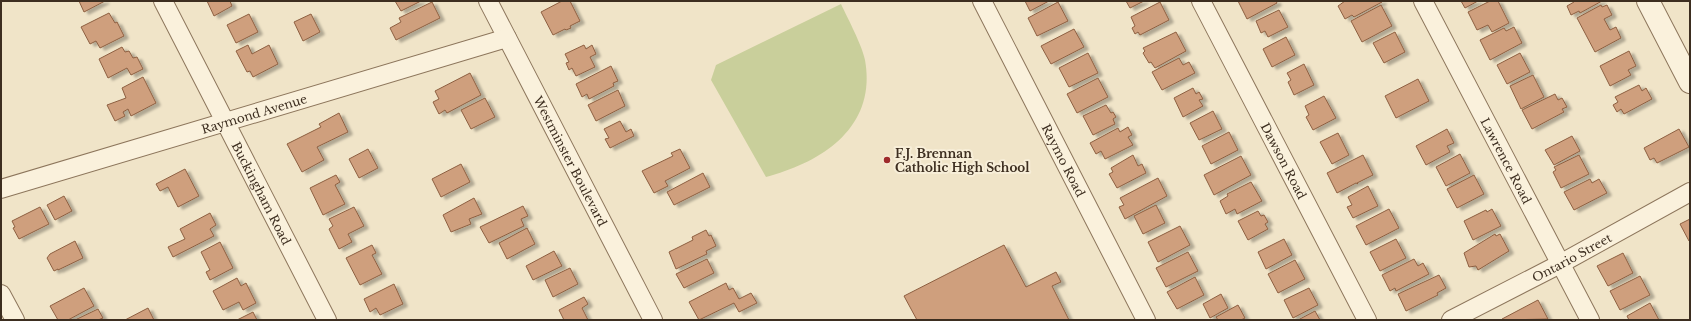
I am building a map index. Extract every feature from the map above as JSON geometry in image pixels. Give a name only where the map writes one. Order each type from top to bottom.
[{"type":"street","name":"Buckingham Road","points":[[164,1],[327,320]]},
{"type":"street","name":"Westminster Boulevard","points":[[488,1],[652,320]]},
{"type":"street","name":"Raymo Road","points":[[982,1],[1146,320]]},
{"type":"street","name":"Dawson Road","points":[[1201,1],[1367,320]]},
{"type":"street","name":"Lawrence Road","points":[[1423,1],[1590,320]]},
{"type":"street","points":[[1648,1],[1690,82]]},
{"type":"street","name":"Raymond Avenue","points":[[1,189],[508,38]]},
{"type":"street","name":"Ontario Street","points":[[1451,320],[1560,264],[1690,192]]},
{"type":"street","points":[[1,294],[15,320]]},
{"type":"green space","points":[[841,4],[858,40],[865,60],[867,84],[863,104],[854,123],[841,138],[826,151],[807,162],[766,177],[711,80],[716,65]]},
{"type":"building","points":[[79,1],[105,1],[84,12]]},
{"type":"building","points":[[207,1],[230,1],[232,6],[214,16]]},
{"type":"building","points":[[395,1],[421,1],[401,11]]},
{"type":"building","points":[[562,1],[570,1],[580,21],[570,26],[571,28],[565,29],[553,35],[541,12]]},
{"type":"building","points":[[1025,1],[1049,1],[1030,11]]},
{"type":"building","points":[[1126,1],[1144,1],[1130,8]]},
{"type":"building","points":[[1238,1],[1276,1],[1277,3],[1247,19]]},
{"type":"building","points":[[1345,1],[1382,2],[1354,17],[1352,15],[1345,19],[1338,6]]},
{"type":"building","points":[[1461,1],[1478,1],[1465,8]]},
{"type":"building","points":[[1490,1],[1498,1],[1509,23],[1492,32],[1488,25],[1477,30],[1468,12]]},
{"type":"building","points":[[1573,1],[1602,1],[1580,13],[1579,11],[1571,15],[1567,6],[1574,2]]},
{"type":"building","points":[[432,2],[440,18],[396,40],[390,28],[401,22],[399,18]]},
{"type":"building","points":[[1058,2],[1068,21],[1037,36],[1028,18]]},
{"type":"building","points":[[1160,2],[1169,20],[1140,35],[1138,32],[1135,34],[1132,28],[1135,26],[1131,17]]},
{"type":"building","points":[[1381,5],[1392,26],[1362,42],[1351,21]]},
{"type":"building","points":[[1601,5],[1602,7],[1607,5],[1612,15],[1604,19],[1610,30],[1616,27],[1621,38],[1595,52],[1577,18]]},
{"type":"building","points":[[1279,10],[1288,27],[1268,37],[1265,31],[1261,33],[1256,21]]},
{"type":"building","points":[[109,13],[115,23],[117,22],[124,36],[100,48],[96,41],[90,44],[81,27]]},
{"type":"building","points":[[249,14],[258,32],[236,43],[227,25]]},
{"type":"building","points":[[311,14],[320,32],[303,41],[294,22]]},
{"type":"building","points":[[1514,27],[1522,43],[1490,60],[1480,40],[1504,28],[1506,31]]},
{"type":"building","points":[[1074,29],[1084,47],[1051,64],[1041,46]]},
{"type":"building","points":[[1176,32],[1186,51],[1155,68],[1151,62],[1149,63],[1143,53],[1145,51],[1143,48]]},
{"type":"building","points":[[1395,32],[1405,52],[1384,63],[1373,43]]},
{"type":"building","points":[[1286,37],[1295,55],[1272,67],[1263,49]]},
{"type":"building","points":[[248,45],[252,54],[269,45],[278,64],[253,77],[250,71],[247,72],[236,51]]},
{"type":"building","points":[[584,45],[586,49],[592,45],[596,54],[590,57],[595,67],[576,76],[572,68],[569,70],[566,63],[569,62],[565,54]]},
{"type":"building","points":[[122,47],[125,52],[129,51],[133,58],[137,57],[143,69],[131,75],[127,68],[108,78],[99,59]]},
{"type":"building","points":[[1629,51],[1636,66],[1628,70],[1631,75],[1610,86],[1600,66]]},
{"type":"building","points":[[1088,53],[1098,73],[1069,87],[1059,68]]},
{"type":"building","points":[[1520,53],[1530,72],[1507,84],[1497,65]]},
{"type":"building","points":[[1179,58],[1183,65],[1189,62],[1195,73],[1162,90],[1152,72]]},
{"type":"building","points":[[1304,64],[1314,85],[1294,95],[1288,82],[1291,80],[1287,73]]},
{"type":"building","points":[[611,66],[618,81],[613,83],[614,86],[589,99],[587,94],[582,97],[576,84]]},
{"type":"building","points":[[470,73],[481,95],[447,113],[445,110],[439,114],[433,102],[439,99],[435,91]]},
{"type":"building","points":[[1533,75],[1544,97],[1521,109],[1510,86]]},
{"type":"building","points":[[143,77],[156,103],[131,116],[128,109],[123,112],[125,116],[115,121],[107,105],[126,98],[122,88]]},
{"type":"building","points":[[1098,78],[1108,97],[1077,113],[1067,94]]},
{"type":"building","points":[[1418,79],[1429,101],[1396,118],[1385,96]]},
{"type":"building","points":[[1639,85],[1642,91],[1646,88],[1652,99],[1624,114],[1621,109],[1617,112],[1613,105],[1618,102],[1615,97]]},
{"type":"building","points":[[1193,88],[1196,94],[1199,92],[1203,99],[1199,100],[1203,106],[1183,117],[1174,98]]},
{"type":"building","points":[[618,90],[625,106],[596,121],[588,105]]},
{"type":"building","points":[[1555,94],[1558,100],[1562,98],[1567,107],[1562,109],[1564,112],[1532,129],[1522,110]]},
{"type":"building","points":[[1324,96],[1336,118],[1313,130],[1306,117],[1309,115],[1305,106]]},
{"type":"building","points":[[485,98],[495,117],[471,129],[461,110]]},
{"type":"building","points":[[1106,105],[1111,113],[1113,112],[1116,117],[1113,119],[1115,124],[1093,135],[1083,116]]},
{"type":"building","points":[[1213,111],[1222,129],[1199,140],[1190,123]]},
{"type":"building","points":[[339,113],[348,132],[317,147],[324,160],[302,172],[287,144],[321,127],[319,124]]},
{"type":"building","points":[[620,121],[626,132],[631,129],[634,136],[610,148],[605,139],[609,138],[604,129]]},
{"type":"building","points":[[1128,127],[1132,135],[1128,137],[1133,145],[1105,159],[1101,151],[1096,154],[1090,143],[1118,128],[1120,132]]},
{"type":"building","points":[[1447,129],[1454,143],[1447,146],[1450,152],[1426,165],[1416,146]]},
{"type":"building","points":[[1679,129],[1689,147],[1657,163],[1654,158],[1650,160],[1644,148]]},
{"type":"building","points":[[1229,132],[1238,150],[1211,164],[1202,146]]},
{"type":"building","points":[[1338,133],[1349,155],[1332,164],[1320,142]]},
{"type":"building","points":[[1572,136],[1580,151],[1554,165],[1545,150]]},
{"type":"building","points":[[368,149],[378,168],[359,178],[349,159]]},
{"type":"building","points":[[680,149],[690,168],[665,181],[668,186],[654,193],[642,171],[673,156],[671,153]]},
{"type":"building","points":[[1460,154],[1470,173],[1446,186],[1436,167]]},
{"type":"building","points":[[1133,155],[1138,166],[1142,164],[1146,173],[1117,188],[1109,174],[1113,172],[1111,168]]},
{"type":"building","points":[[1363,155],[1373,175],[1357,183],[1358,184],[1356,183],[1337,193],[1327,173]]},
{"type":"building","points":[[1579,155],[1589,174],[1561,188],[1553,172],[1556,170],[1554,167]]},
{"type":"building","points":[[1241,156],[1251,175],[1214,195],[1204,175]]},
{"type":"building","points":[[461,164],[470,182],[441,197],[432,179]]},
{"type":"building","points":[[185,169],[199,196],[178,207],[168,187],[160,191],[156,184]]},
{"type":"building","points":[[703,173],[710,187],[674,205],[667,192]]},
{"type":"building","points":[[336,175],[340,182],[335,185],[345,204],[323,215],[310,188]]},
{"type":"building","points":[[1474,175],[1484,194],[1457,208],[1447,189]]},
{"type":"building","points":[[1158,178],[1167,196],[1125,219],[1119,207],[1124,205],[1120,198]]},
{"type":"building","points":[[1590,179],[1592,183],[1599,179],[1607,193],[1574,210],[1564,192]]},
{"type":"building","points":[[1251,182],[1262,201],[1237,214],[1235,209],[1226,214],[1220,201],[1228,196],[1227,194]]},
{"type":"building","points":[[1368,186],[1378,206],[1353,218],[1347,207],[1352,205],[1348,197]]},
{"type":"building","points":[[64,196],[72,211],[55,220],[47,205]]},
{"type":"building","points":[[474,198],[482,214],[469,219],[471,224],[451,232],[443,215]]},
{"type":"building","points":[[1156,205],[1165,223],[1143,234],[1134,216]]},
{"type":"building","points":[[523,206],[528,216],[521,219],[524,226],[489,243],[480,227]]},
{"type":"building","points":[[40,207],[49,224],[19,239],[13,228],[15,227],[12,221]]},
{"type":"building","points":[[354,207],[364,226],[348,234],[352,242],[339,249],[329,229],[333,226],[329,219]]},
{"type":"building","points":[[1389,209],[1399,228],[1366,245],[1356,226]]},
{"type":"building","points":[[1492,209],[1501,226],[1473,240],[1464,221],[1486,210],[1487,212]]},
{"type":"building","points":[[1258,211],[1261,216],[1264,215],[1268,222],[1265,224],[1268,229],[1248,240],[1238,221]]},
{"type":"building","points":[[210,213],[216,225],[210,229],[214,236],[173,257],[168,247],[185,239],[180,229]]},
{"type":"building","points":[[1690,219],[1690,241],[1689,241],[1680,224]]},
{"type":"building","points":[[1180,226],[1190,245],[1158,262],[1148,242]]},
{"type":"building","points":[[527,228],[535,244],[507,259],[499,243]]},
{"type":"building","points":[[706,230],[709,236],[711,235],[716,246],[706,251],[707,254],[676,269],[669,252],[693,240],[692,237]]},
{"type":"building","points":[[1495,234],[1496,236],[1500,234],[1509,251],[1478,270],[1476,266],[1469,267],[1464,253]]},
{"type":"building","points":[[1284,239],[1292,255],[1266,269],[1258,252]]},
{"type":"building","points":[[1396,239],[1406,258],[1380,271],[1370,252]]},
{"type":"building","points":[[75,241],[83,258],[54,271],[47,258],[50,254]]},
{"type":"building","points":[[220,242],[233,268],[210,280],[206,272],[210,270],[201,252]]},
{"type":"building","points":[[372,245],[376,253],[372,255],[382,274],[360,285],[346,258]]},
{"type":"building","points":[[1004,245],[1026,287],[1056,272],[1061,282],[1052,286],[1069,320],[917,320],[904,296]]},
{"type":"building","points":[[554,251],[562,266],[533,280],[526,266]]},
{"type":"building","points":[[1188,252],[1198,271],[1166,287],[1156,268]]},
{"type":"building","points":[[1623,253],[1633,273],[1608,286],[1597,266]]},
{"type":"building","points":[[707,259],[714,273],[684,288],[676,274]]},
{"type":"building","points":[[1414,259],[1418,266],[1423,263],[1429,274],[1396,291],[1395,288],[1390,291],[1382,275]]},
{"type":"building","points":[[1295,260],[1305,279],[1278,293],[1268,274]]},
{"type":"building","points":[[570,268],[578,284],[553,297],[545,280]]},
{"type":"building","points":[[1439,275],[1446,288],[1437,293],[1438,295],[1406,311],[1398,294]]},
{"type":"building","points":[[1640,276],[1650,295],[1620,310],[1610,291]]},
{"type":"building","points":[[1195,277],[1204,295],[1177,309],[1167,292]]},
{"type":"building","points":[[237,278],[241,286],[246,283],[256,303],[243,310],[239,302],[223,310],[213,291]]},
{"type":"building","points":[[726,283],[729,290],[733,288],[739,299],[751,293],[757,303],[739,312],[734,303],[699,320],[689,302]]},
{"type":"building","points":[[394,284],[403,304],[380,315],[376,308],[370,312],[364,299]]},
{"type":"building","points":[[84,288],[94,306],[68,320],[58,320],[50,306]]},
{"type":"building","points":[[1309,288],[1318,305],[1293,318],[1284,300]]},
{"type":"building","points":[[1221,294],[1228,308],[1210,318],[1203,304]]},
{"type":"building","points":[[584,297],[588,304],[582,308],[588,320],[564,320],[559,310]]},
{"type":"building","points":[[1538,300],[1548,319],[1502,319]]},
{"type":"building","points":[[1650,303],[1659,320],[1629,320],[1627,316]]},
{"type":"building","points":[[1238,305],[1245,318],[1241,320],[1218,320],[1216,317]]},
{"type":"building","points":[[148,308],[154,320],[125,320]]},
{"type":"building","points":[[98,309],[103,318],[98,320],[75,320]]},
{"type":"building","points":[[1315,311],[1320,320],[1298,320]]},
{"type":"building","points":[[253,312],[257,320],[237,320]]},
{"type":"place","name":"F.J. Brennan Catholic High School","points":[[887,160]]}]
